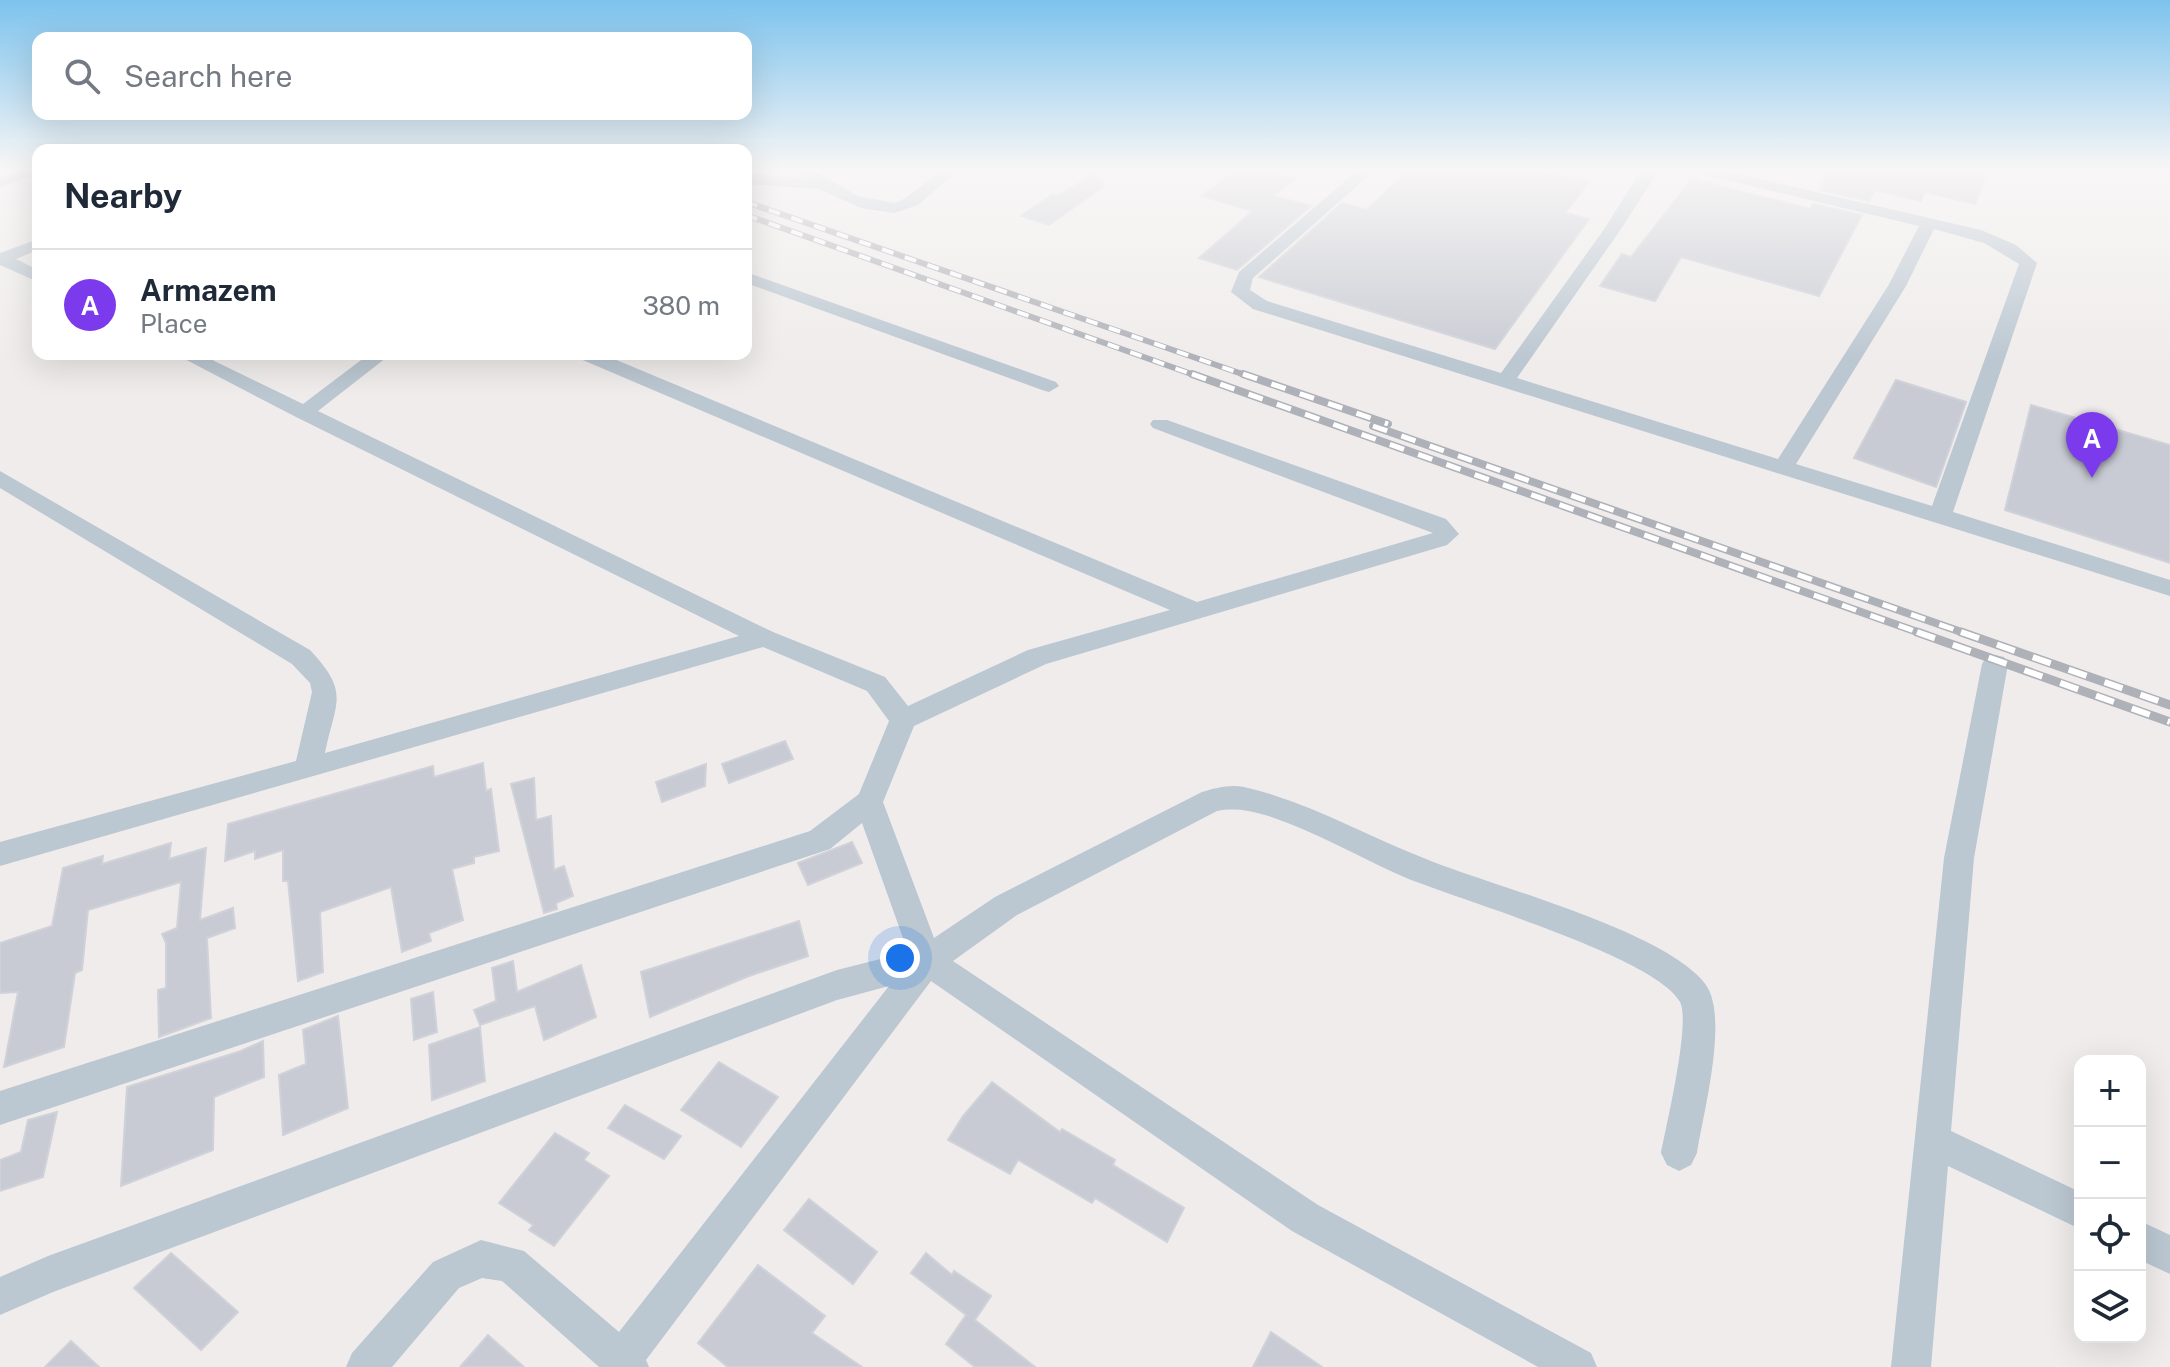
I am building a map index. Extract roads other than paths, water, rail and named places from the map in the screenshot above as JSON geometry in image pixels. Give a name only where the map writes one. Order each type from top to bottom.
[{"type":"street","points":[[1294,234],[1245,276],[1240,292],[1260,305],[2170,588]]},
{"type":"street","points":[[1506,380],[1610,234]]},
{"type":"street","points":[[1784,467],[1897,286],[1924,234]]},
{"type":"street","points":[[1940,516],[2028,263],[1998,242],[1968,234]]},
{"type":"street","points":[[1,258],[32,246]]},
{"type":"street","points":[[1,258],[32,274]]},
{"type":"street","points":[[752,279],[1049,386]]},
{"type":"street","points":[[197,360],[764,638],[876,684],[903,720]]},
{"type":"street","points":[[303,413],[373,360]]},
{"type":"street","points":[[599,360],[1194,610]]},
{"type":"street","points":[[0,1108],[820,840],[869,802],[903,720],[1037,657],[1439,540],[1447,534],[1438,524],[1160,424]]},
{"type":"street","points":[[0,478],[301,657],[322,680],[325,692],[308,769]]},
{"type":"street","points":[[0,854],[764,638]]},
{"type":"street","points":[[1911,1367],[1959,858],[1995,664]]},
{"type":"street","points":[[366,1367],[446,1275],[481,1259],[511,1264],[626,1364],[927,961],[1006,906],[1212,800],[1239,796],[1297,815],[1419,870],[1569,924],[1664,966],[1686,982],[1697,998],[1699,1021],[1679,1153]]},
{"type":"street","points":[[869,802],[927,961],[1305,1218],[1577,1367]]},
{"type":"street","points":[[0,1296],[48,1275],[822,990],[927,961]]},
{"type":"street","points":[[1932,1140],[2074,1208]]},
{"type":"street","points":[[2146,1243],[2170,1255]]},
{"type":"railway","points":[[799,234],[1197,376]]},
{"type":"railway","points":[[838,234],[1248,376]]},
{"type":"railway","points":[[1192,374],[1923,634]]},
{"type":"railway","points":[[1243,374],[1388,424]]},
{"type":"railway","points":[[1373,426],[1967,634]]},
{"type":"railway","points":[[1917,632],[2170,722]]},
{"type":"railway","points":[[1961,632],[2170,705]]},
{"type":"place","name":"Armazem","points":[[2092,478]]}]
